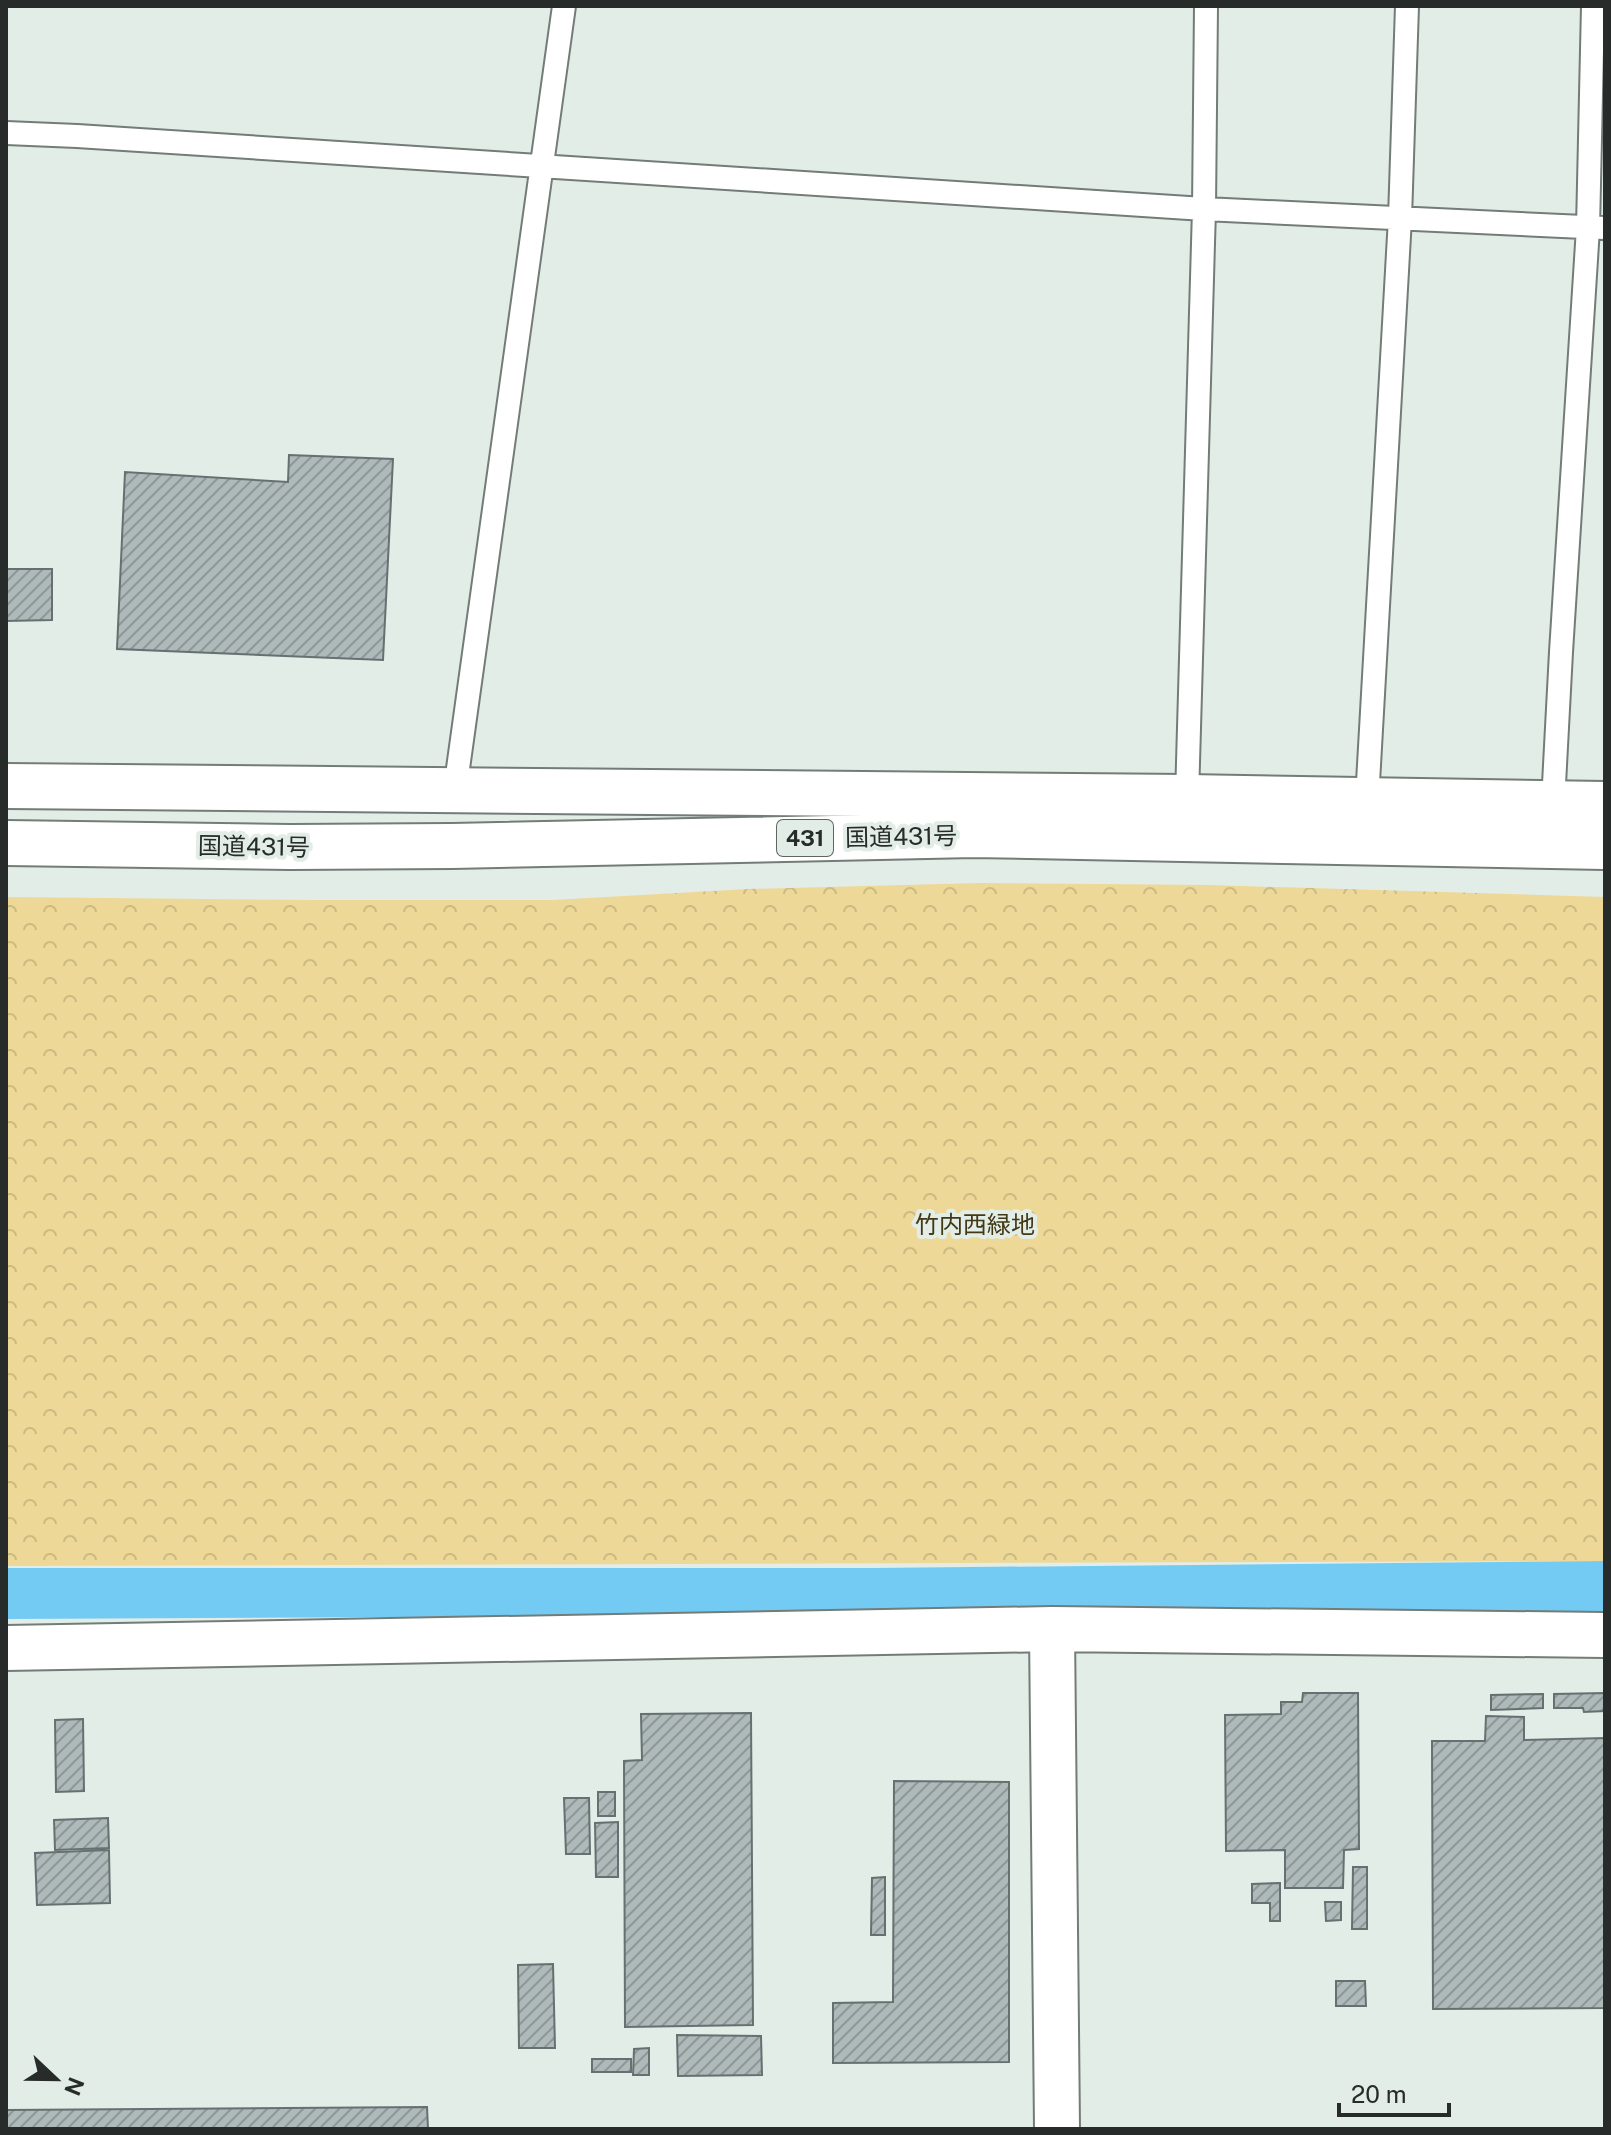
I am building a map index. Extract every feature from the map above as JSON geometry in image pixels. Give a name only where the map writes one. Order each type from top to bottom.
[{"type":"main road","name":"国道431号","points":[[6,786],[1605,804]]},
{"type":"main road","name":"国道431号","points":[[6,843],[437,847],[974,835],[1605,847]]},
{"type":"main road","points":[[6,1648],[1052,1629],[1605,1635]]},
{"type":"main road","points":[[1052,1629],[1057,2129]]},
{"type":"lane","points":[[455,790],[564,6]]},
{"type":"lane","points":[[1187,797],[1204,209],[1206,6]]},
{"type":"lane","points":[[1367,800],[1400,218],[1407,6]]},
{"type":"lane","points":[[1553,803],[1561,652],[1596,228],[1593,6]]},
{"type":"lane","points":[[6,133],[1204,209],[1596,228]]},
{"type":"green space","name":"竹内西緑地","points":[[979,883],[1209,885],[1605,897],[1605,1561],[6,1566],[6,897],[553,900],[748,889]]},
{"type":"water","points":[[1605,1561],[1605,1611],[6,1619],[6,1568],[874,1568]]},
{"type":"building","points":[[289,455],[393,459],[383,660],[117,649],[125,472],[288,482]]},
{"type":"building","points":[[6,569],[52,569],[52,620],[6,621]]},
{"type":"building","points":[[1303,1693],[1358,1693],[1359,1849],[1344,1850],[1343,1888],[1285,1888],[1285,1850],[1226,1851],[1225,1715],[1281,1714],[1281,1702],[1302,1702]]},
{"type":"building","points":[[1605,1693],[1605,1711],[1554,1708],[1554,1694]]},
{"type":"building","points":[[1543,1694],[1543,1708],[1491,1710],[1491,1695]]},
{"type":"building","points":[[751,1713],[753,2025],[625,2027],[624,1761],[642,1760],[641,1714]]},
{"type":"building","points":[[1486,1716],[1524,1717],[1524,1740],[1605,1738],[1605,2008],[1433,2009],[1432,1741],[1485,1741]]},
{"type":"building","points":[[83,1719],[84,1791],[56,1792],[55,1720]]},
{"type":"building","points":[[894,1781],[1009,1782],[1009,2062],[833,2063],[833,2003],[893,2002]]},
{"type":"building","points":[[598,1792],[615,1792],[615,1816],[598,1816]]},
{"type":"building","points":[[564,1798],[589,1798],[590,1854],[566,1854]]},
{"type":"building","points":[[108,1818],[109,1848],[55,1850],[54,1820]]},
{"type":"building","points":[[618,1822],[618,1877],[596,1877],[595,1823]]},
{"type":"building","points":[[109,1850],[110,1903],[37,1905],[35,1853]]},
{"type":"building","points":[[1353,1867],[1367,1867],[1367,1929],[1352,1929]]},
{"type":"building","points":[[885,1877],[885,1935],[871,1935],[872,1878]]},
{"type":"building","points":[[1280,1883],[1280,1921],[1270,1921],[1270,1903],[1252,1903],[1252,1884]]},
{"type":"building","points":[[1325,1902],[1341,1902],[1341,1920],[1326,1921]]},
{"type":"building","points":[[553,1964],[555,2048],[519,2048],[518,1965]]},
{"type":"building","points":[[1336,1981],[1365,1981],[1366,2006],[1336,2006]]},
{"type":"building","points":[[677,2035],[761,2036],[762,2075],[678,2076]]},
{"type":"building","points":[[649,2048],[649,2075],[633,2075],[634,2049]]},
{"type":"building","points":[[592,2059],[631,2059],[631,2072],[592,2072]]},
{"type":"building","points":[[427,2107],[428,2129],[6,2129],[6,2110]]}]
